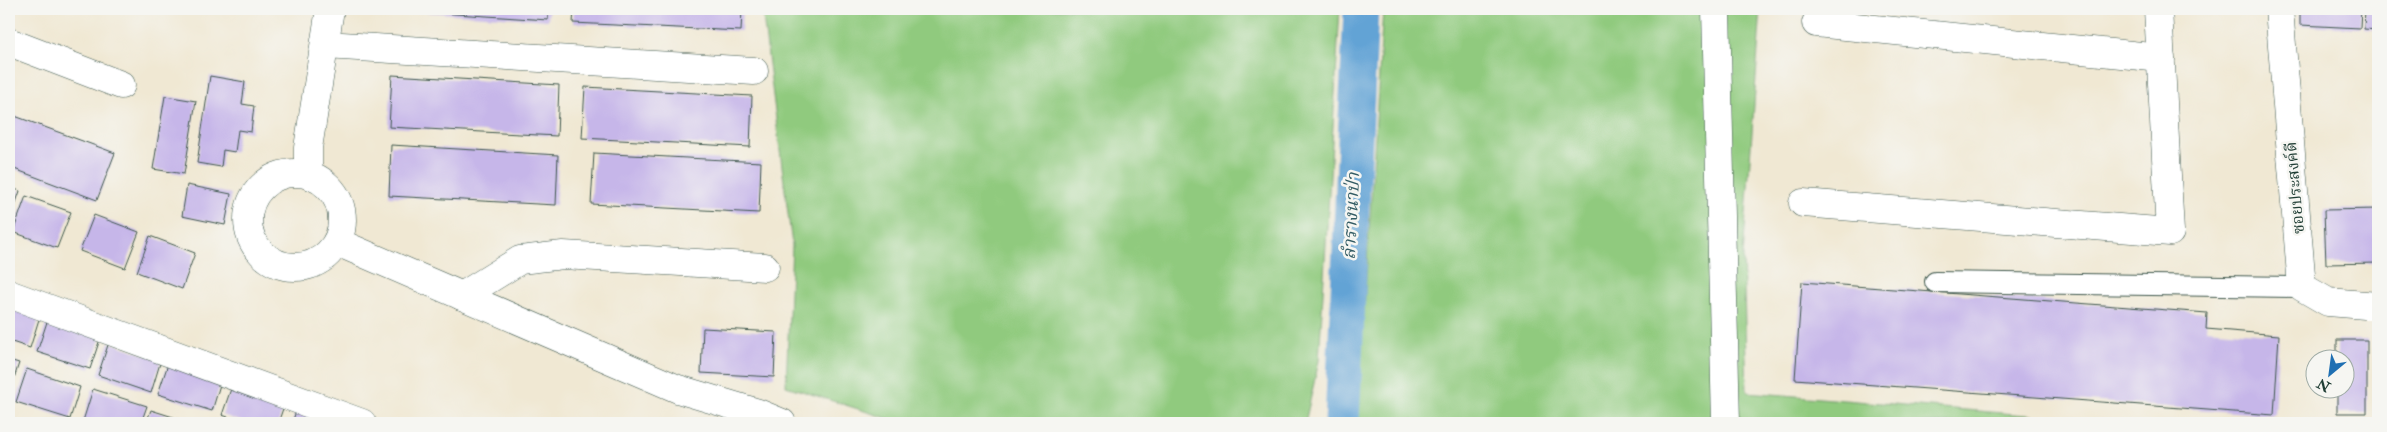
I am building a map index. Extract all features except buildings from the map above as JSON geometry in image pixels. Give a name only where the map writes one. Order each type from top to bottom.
[{"type":"street","points":[[308,174],[308,148],[330,9]]},
{"type":"street","points":[[1716,9],[1726,423]]},
{"type":"street","points":[[1803,203],[2170,232],[2158,9]]},
{"type":"street","name":"ซอยประสงค์ดี","points":[[2279,9],[2302,287]]},
{"type":"street","points":[[1816,23],[2161,58]]},
{"type":"street","points":[[9,42],[121,86]]},
{"type":"street","points":[[325,45],[754,71]]},
{"type":"street","points":[[293,173],[308,174],[322,181],[333,191],[340,205],[342,220],[337,242],[333,249],[321,260],[306,266],[291,267],[275,263],[262,253],[253,241],[248,225],[249,209],[254,195],[265,183],[278,176],[293,173]]},
{"type":"street","points":[[337,242],[678,389],[758,413],[782,423]]},
{"type":"street","points":[[462,296],[520,260],[563,255],[765,267]]},
{"type":"street","points":[[2302,287],[2328,302],[2378,306]]},
{"type":"street","points":[[9,294],[362,423]]},
{"type":"lane","points":[[1935,282],[2302,287]]},
{"type":"green space","points":[[762,9],[1340,9],[1319,361],[1305,423],[902,423],[786,386],[792,245]]},
{"type":"green space","points":[[1383,9],[1761,9],[1743,256],[1747,392],[2124,423],[1357,423]]},
{"type":"waterway","name":"ลำรางนาป่า","points":[[1342,423],[1361,9]]}]
